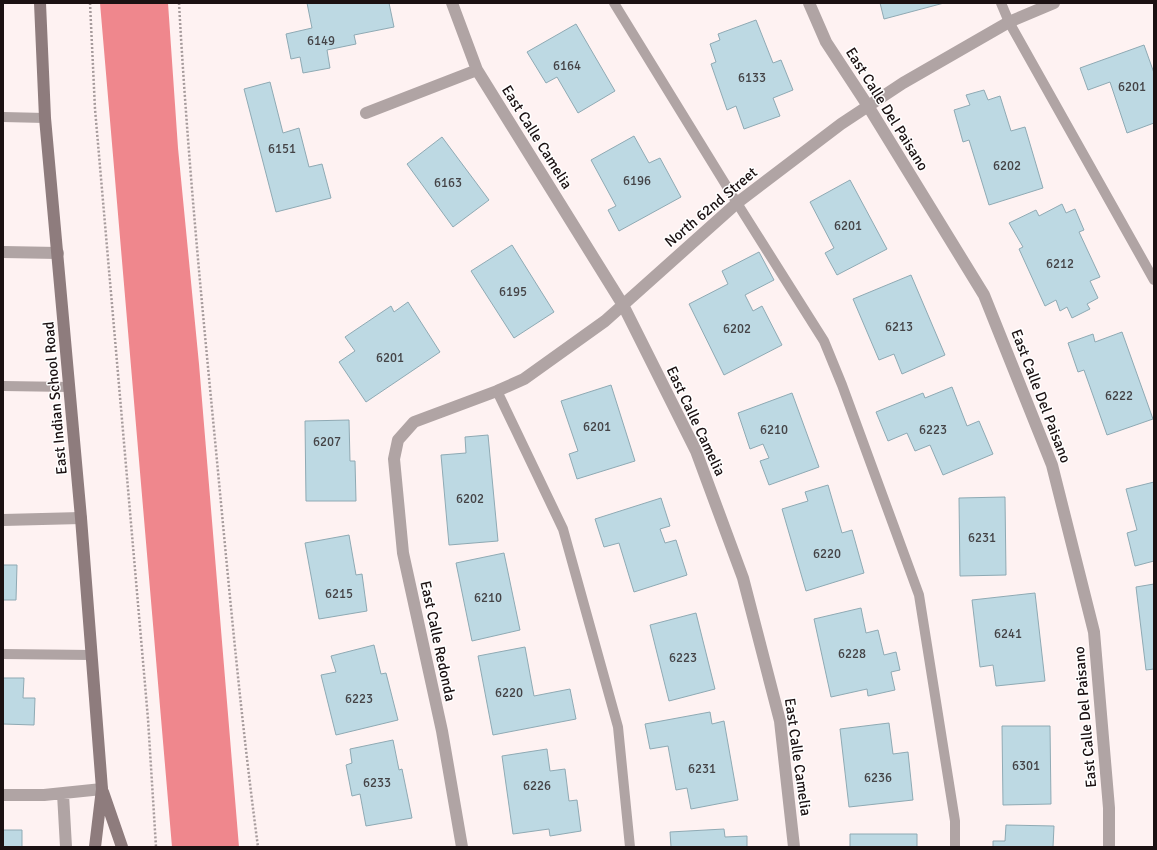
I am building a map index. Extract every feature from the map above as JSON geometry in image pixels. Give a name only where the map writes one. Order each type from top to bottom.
[{"type":"main road","name":"East Indian School Road","points":[[40,3],[45,118],[70,388],[102,789],[96,847]]},
{"type":"main road","name":"East Indian School Road","points":[[102,789],[122,847]]},
{"type":"street","name":"East Calle Camelia","points":[[452,3],[477,70],[623,305],[696,451],[743,578],[780,721],[794,847]]},
{"type":"street","name":"East Calle Del Paisano","points":[[810,3],[826,42],[868,106],[984,295],[1052,465],[1094,632],[1109,808],[1110,847]]},
{"type":"street","name":"North 62nd Street","points":[[398,440],[414,422],[497,391],[524,379],[605,321],[737,203],[841,124],[903,83],[1009,22],[1054,3]]},
{"type":"street","points":[[366,113],[477,70]]},
{"type":"street","points":[[3,252],[58,254]]},
{"type":"street","name":"East Calle Redonda","points":[[398,440],[394,459],[402,553],[442,731],[462,847]]},
{"type":"street","points":[[3,520],[81,518]]},
{"type":"street","points":[[3,795],[63,794],[102,789]]},
{"type":"street","points":[[63,794],[66,847]]},
{"type":"lane","points":[[614,3],[737,203],[824,340],[919,595],[955,821],[956,847]]},
{"type":"lane","points":[[1001,3],[1009,22],[1154,280]]},
{"type":"lane","points":[[3,117],[45,118]]},
{"type":"lane","points":[[3,386],[70,388]]},
{"type":"lane","points":[[497,391],[563,529],[618,727],[630,847]]},
{"type":"lane","points":[[3,654],[92,655]]},
{"type":"path","points":[[90,3],[96,117],[147,711],[156,847]]},
{"type":"path","points":[[179,3],[189,158],[212,406],[243,731],[258,847]]},
{"type":"shaded area","points":[[100,3],[168,3],[178,148],[199,364],[239,847],[172,847]]},
{"type":"building","points":[[307,3],[389,3],[394,27],[354,35],[356,44],[327,50],[330,68],[303,73],[300,57],[291,59],[286,34],[312,28]]},
{"type":"building","points":[[880,3],[944,3],[884,19]]},
{"type":"building","points":[[756,20],[773,63],[781,60],[793,90],[773,98],[780,116],[744,129],[736,106],[727,110],[711,64],[716,62],[710,44],[720,40],[718,34]]},
{"type":"building","points":[[576,24],[615,91],[578,113],[557,77],[546,83],[527,52]]},
{"type":"building","points":[[1144,45],[1154,73],[1154,123],[1127,133],[1110,82],[1088,90],[1080,68]]},
{"type":"building","points":[[270,82],[283,133],[299,128],[309,167],[322,164],[331,198],[276,212],[244,89]]},
{"type":"building","points":[[984,90],[988,100],[1000,96],[1011,131],[1025,127],[1043,188],[989,205],[969,140],[963,142],[954,110],[970,105],[966,95]]},
{"type":"building","points":[[634,136],[649,163],[660,158],[681,197],[619,231],[608,210],[616,206],[591,160]]},
{"type":"building","points":[[442,137],[489,200],[453,227],[407,164]]},
{"type":"building","points":[[850,180],[887,249],[837,275],[825,253],[834,248],[810,202]]},
{"type":"building","points":[[1062,204],[1066,213],[1075,209],[1084,230],[1079,232],[1100,277],[1090,281],[1098,298],[1087,304],[1090,309],[1072,318],[1067,307],[1060,311],[1056,300],[1045,306],[1019,249],[1023,247],[1009,223],[1036,210],[1039,216]]},
{"type":"building","points":[[512,245],[554,312],[514,338],[471,271]]},
{"type":"building","points":[[759,252],[774,280],[745,295],[753,311],[762,306],[782,345],[724,375],[689,304],[728,284],[722,271]]},
{"type":"building","points":[[911,275],[945,355],[902,374],[894,354],[879,360],[853,299]]},
{"type":"building","points":[[408,302],[440,352],[366,402],[339,362],[355,351],[345,337],[391,306],[394,312]]},
{"type":"building","points":[[1122,332],[1153,419],[1107,435],[1084,370],[1078,372],[1068,343],[1093,334],[1095,342]]},
{"type":"building","points":[[611,385],[635,461],[577,479],[569,454],[578,451],[561,401]]},
{"type":"building","points":[[952,387],[967,426],[979,421],[993,454],[943,475],[930,445],[915,451],[907,433],[888,441],[876,412],[923,393],[925,398]]},
{"type":"building","points":[[792,393],[819,467],[769,485],[760,461],[769,458],[763,444],[750,449],[738,413]]},
{"type":"building","points":[[349,420],[350,461],[355,461],[356,501],[306,501],[305,421]]},
{"type":"building","points":[[488,435],[498,541],[449,545],[441,455],[466,453],[465,437]]},
{"type":"building","points":[[1154,482],[1154,561],[1135,566],[1127,533],[1137,530],[1126,489]]},
{"type":"building","points":[[828,485],[842,533],[852,530],[864,573],[806,591],[782,509],[808,501],[805,492]]},
{"type":"building","points":[[1005,497],[1006,575],[960,576],[959,498]]},
{"type":"building","points":[[661,498],[670,526],[660,529],[665,543],[676,540],[687,575],[634,592],[619,543],[604,547],[595,519]]},
{"type":"building","points":[[349,535],[356,575],[362,574],[367,611],[319,619],[305,543]]},
{"type":"building","points":[[504,553],[520,630],[472,641],[456,563]]},
{"type":"building","points":[[3,565],[17,565],[16,600],[3,600]]},
{"type":"building","points":[[1154,584],[1154,669],[1146,670],[1136,587]]},
{"type":"building","points":[[1035,593],[1045,681],[996,686],[993,665],[980,667],[972,600]]},
{"type":"building","points":[[861,608],[866,633],[878,630],[884,655],[896,652],[900,670],[891,672],[895,690],[868,696],[867,689],[831,697],[814,619]]},
{"type":"building","points":[[696,613],[715,689],[669,701],[650,625]]},
{"type":"building","points":[[374,645],[381,674],[386,673],[398,720],[336,735],[321,675],[336,672],[331,656]]},
{"type":"building","points":[[525,647],[534,696],[570,689],[576,719],[493,735],[478,656]]},
{"type":"building","points":[[3,678],[24,678],[23,698],[35,698],[34,725],[3,724]]},
{"type":"building","points":[[710,712],[712,724],[724,721],[738,800],[691,809],[687,788],[676,790],[668,746],[650,749],[645,724]]},
{"type":"building","points":[[889,723],[893,754],[908,752],[913,800],[849,807],[840,729]]},
{"type":"building","points":[[1002,726],[1050,726],[1051,804],[1003,805]]},
{"type":"building","points":[[393,740],[399,770],[402,769],[412,818],[366,826],[360,794],[352,796],[346,765],[352,763],[350,749]]},
{"type":"building","points":[[547,749],[550,771],[565,769],[569,801],[577,800],[581,831],[550,836],[549,829],[513,834],[502,756]]},
{"type":"building","points":[[1006,825],[1054,826],[1053,847],[993,847],[993,841],[1005,841]]},
{"type":"building","points":[[724,829],[725,837],[747,836],[747,847],[671,847],[670,832]]},
{"type":"building","points":[[3,830],[22,830],[22,847],[3,847]]},
{"type":"building","points":[[850,834],[917,834],[917,847],[850,847]]}]
